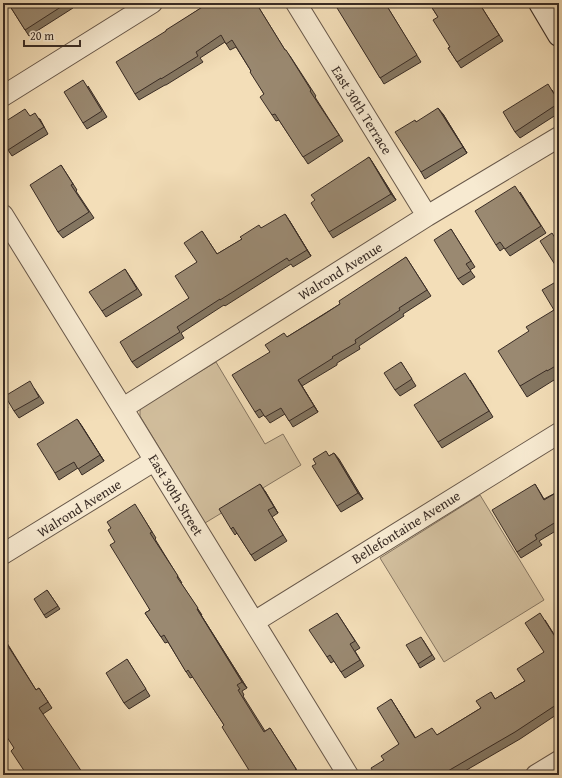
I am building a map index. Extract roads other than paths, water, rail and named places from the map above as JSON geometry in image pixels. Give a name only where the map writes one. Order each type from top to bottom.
[{"type":"main road","points":[[540,3],[559,35]]},
{"type":"street","points":[[3,96],[152,3]]},
{"type":"street","name":"East 30th Terrace","points":[[296,3],[428,216]]},
{"type":"street","name":"Walrond Avenue","points":[[123,408],[428,216],[559,137]]},
{"type":"street","name":"East 30th Street","points":[[3,215],[348,775]]},
{"type":"street","name":"Bellefontaine Avenue","points":[[254,622],[559,433]]},
{"type":"street","name":"Walrond Avenue","points":[[3,554],[154,461]]},
{"type":"street","points":[[536,775],[559,761]]}]
